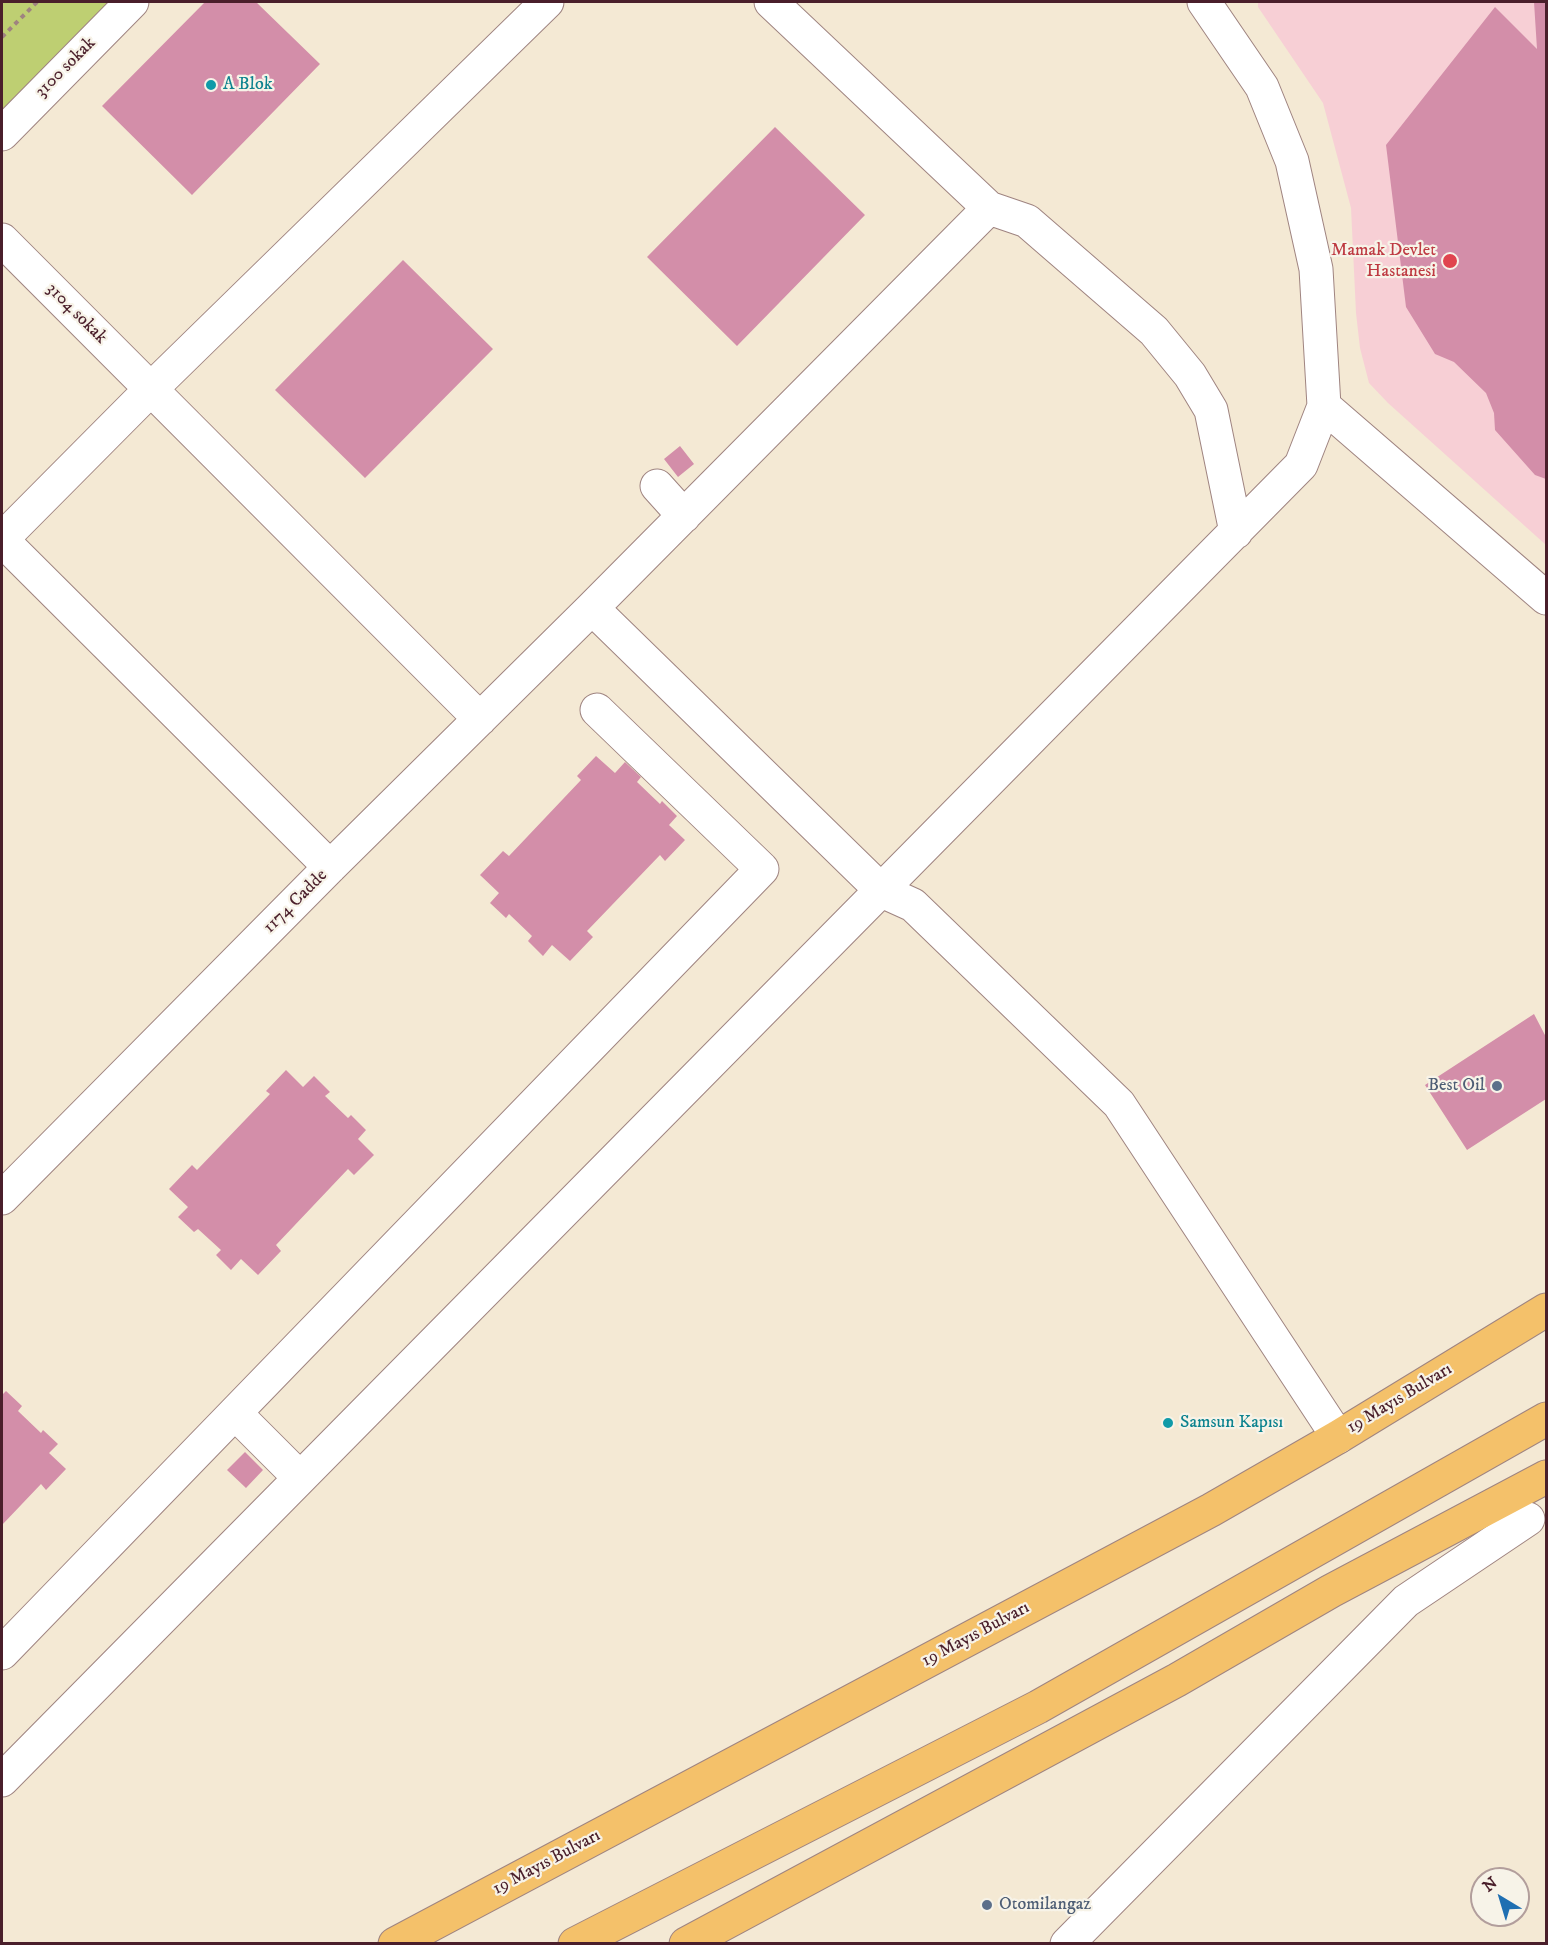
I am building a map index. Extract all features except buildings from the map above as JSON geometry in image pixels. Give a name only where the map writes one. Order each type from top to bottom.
[{"type":"highway","name":"19 Mayıs Bulvarı","points":[[395,1944],[1211,1510],[1338,1437],[1546,1310]]},
{"type":"highway","points":[[575,1944],[1038,1707],[1546,1419]]},
{"type":"highway","points":[[686,1944],[1157,1691],[1330,1592],[1546,1477]]},
{"type":"highway","points":[[598,1944],[665,1898]]},
{"type":"street","name":"3100 sokak","points":[[2,134],[132,2]]},
{"type":"street","points":[[330,867],[2,540],[151,389],[547,2]]},
{"type":"street","points":[[771,2],[989,208],[1027,221],[1154,331],[1190,375],[1211,410],[1236,532]]},
{"type":"street","points":[[2,1780],[1301,465],[1324,406],[1316,269],[1292,161],[1262,87],[1204,2]]},
{"type":"street","name":"1174 Cadde","points":[[2,1198],[989,208]]},
{"type":"street","name":"3104 sokak","points":[[2,240],[480,719]]},
{"type":"street","points":[[1324,406],[1546,598]]},
{"type":"street","points":[[657,486],[684,516]]},
{"type":"street","points":[[592,608],[882,891],[913,905],[1119,1104],[1338,1437]]},
{"type":"street","points":[[2,1653],[762,868],[597,710]]},
{"type":"street","points":[[235,1413],[300,1478]]},
{"type":"street","points":[[1067,1944],[1406,1601],[1528,1519]]},
{"type":"path","points":[[2,37],[37,2]]},
{"type":"shaded area","name":"Mamak Devlet Hastanesi","points":[[1258,2],[1546,2],[1546,545],[1388,403],[1369,383],[1360,348],[1356,313],[1351,208],[1323,103],[1258,7]]},
{"type":"green space","points":[[2,2],[114,2],[2,115]]},
{"type":"place","name":"A Blok","points":[[211,85]]},
{"type":"place","name":"Mamak Devlet Hastanesi","points":[[1450,261]]},
{"type":"place","name":"Best Oil","points":[[1497,1086]]},
{"type":"place","name":"Samsun Kapısı","points":[[1168,1423]]},
{"type":"place","name":"Otomilangaz","points":[[987,1905]]}]
